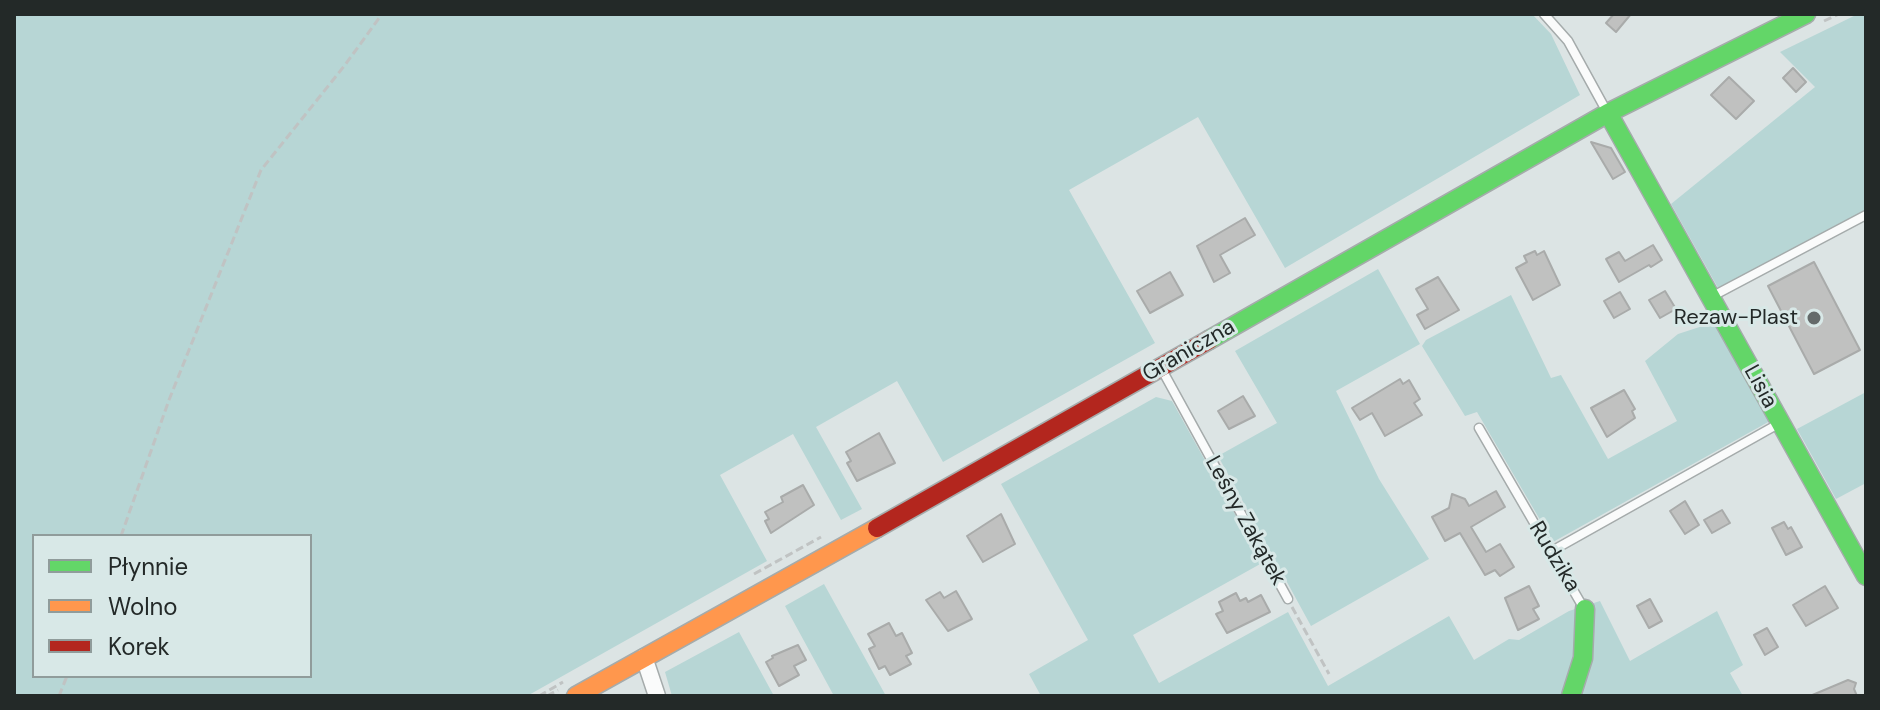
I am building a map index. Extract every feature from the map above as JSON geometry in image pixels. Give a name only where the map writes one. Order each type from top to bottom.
[{"type":"street","name":"Graniczna","points":[[576,696],[1608,113],[1806,14]]},
{"type":"street","name":"Lisia","points":[[1608,113],[1866,576]]},
{"type":"street","name":"Rudzika","points":[[1571,696],[1583,658],[1585,609]]},
{"type":"street","points":[[644,657],[657,696]]},
{"type":"lane","points":[[1544,14],[1568,41],[1608,113]]},
{"type":"lane","points":[[1710,297],[1866,215]]},
{"type":"lane","name":"Leśny Zakątek","points":[[1160,368],[1288,599]]},
{"type":"lane","points":[[1550,552],[1780,423]]},
{"type":"lane","name":"Rudzika","points":[[1479,428],[1585,609]]},
{"type":"path","points":[[122,534],[169,400],[261,170],[382,14]]},
{"type":"path","name":"Leśny Zakątek","points":[[1288,599],[1329,674]]},
{"type":"shaded area","points":[[14,14],[1532,14],[1551,34],[1580,95],[1285,268],[1198,117],[1069,190],[1155,343],[943,462],[897,381],[816,427],[862,509],[841,520],[793,434],[720,475],[767,561],[527,696],[14,696]]},
{"type":"shaded area","points":[[1858,14],[1866,14],[1866,211],[1718,288],[1671,204],[1815,87],[1780,52]]},
{"type":"shaded area","points":[[1378,269],[1420,344],[1336,391],[1379,479],[1429,559],[1311,626],[1218,456],[1277,423],[1235,351]]},
{"type":"shaded area","points":[[1511,295],[1551,378],[1561,375],[1608,459],[1677,421],[1645,361],[1678,334],[1715,322],[1770,421],[1553,542],[1477,412],[1465,416],[1422,346],[1426,340]]},
{"type":"shaded area","points":[[1866,392],[1866,483],[1836,499],[1797,429]]},
{"type":"shaded area","points":[[1156,397],[1172,401],[1262,563],[1133,635],[1159,683],[1288,612],[1328,686],[1449,616],[1474,660],[1509,639],[1519,640],[1569,611],[1600,601],[1630,661],[1717,611],[1743,665],[1730,673],[1743,696],[1041,696],[1029,674],[1088,640],[1001,484]]},
{"type":"shaded area","points":[[824,584],[886,696],[834,696],[785,606]]},
{"type":"shaded area","points":[[739,632],[774,696],[672,696],[665,672]]},
{"type":"building","points":[[1614,14],[1631,14],[1616,32],[1606,23]]},
{"type":"building","points":[[1793,68],[1806,82],[1796,92],[1783,78]]},
{"type":"building","points":[[1729,77],[1754,101],[1736,119],[1711,95]]},
{"type":"building","points":[[1591,142],[1611,148],[1625,172],[1613,179]]},
{"type":"building","points":[[1245,218],[1255,235],[1220,255],[1230,273],[1214,282],[1197,246]]},
{"type":"building","points":[[1653,245],[1662,260],[1619,282],[1606,259],[1619,252],[1625,261]]},
{"type":"building","points":[[1535,251],[1537,255],[1544,251],[1560,285],[1533,300],[1516,268],[1527,262],[1524,256]]},
{"type":"building","name":"Rezaw-Plast","points":[[1814,262],[1860,350],[1814,374],[1768,286]]},
{"type":"building","points":[[1170,272],[1183,295],[1150,313],[1137,291]]},
{"type":"building","points":[[1438,277],[1459,310],[1425,329],[1417,315],[1428,309],[1416,289]]},
{"type":"building","points":[[1665,291],[1676,309],[1660,318],[1649,300]]},
{"type":"building","points":[[1620,292],[1630,309],[1614,318],[1604,301]]},
{"type":"building","points":[[1400,379],[1403,384],[1409,380],[1420,399],[1414,403],[1422,415],[1385,436],[1372,413],[1360,420],[1352,408]]},
{"type":"building","points":[[1624,390],[1635,409],[1632,411],[1635,418],[1607,437],[1591,408]]},
{"type":"building","points":[[1243,396],[1255,416],[1229,429],[1218,411]]},
{"type":"building","points":[[879,433],[895,463],[857,481],[847,463],[851,461],[846,452]]},
{"type":"building","points":[[803,485],[814,505],[771,533],[765,521],[769,519],[765,512],[783,502],[781,497]]},
{"type":"building","points":[[1496,491],[1505,507],[1471,527],[1486,552],[1500,544],[1514,567],[1500,576],[1495,570],[1485,575],[1460,533],[1445,541],[1432,517],[1449,508],[1452,494],[1465,499],[1469,506]]},
{"type":"building","points":[[1685,501],[1699,525],[1685,534],[1670,511]]},
{"type":"building","points":[[1722,510],[1730,523],[1712,533],[1704,520]]},
{"type":"building","points":[[1001,514],[1015,544],[983,562],[967,536]]},
{"type":"building","points":[[1784,522],[1788,529],[1791,527],[1802,547],[1786,555],[1772,528]]},
{"type":"building","points":[[1529,586],[1539,606],[1533,609],[1539,619],[1518,630],[1505,598]]},
{"type":"building","points":[[1825,586],[1838,608],[1806,626],[1793,605]]},
{"type":"building","points":[[956,591],[972,619],[948,631],[926,600],[940,592],[944,598]]},
{"type":"building","points":[[1236,593],[1240,601],[1246,598],[1248,602],[1261,595],[1270,612],[1227,633],[1216,614],[1223,611],[1219,602]]},
{"type":"building","points":[[1650,599],[1662,621],[1649,628],[1637,606]]},
{"type":"building","points":[[889,623],[896,636],[902,633],[912,653],[906,656],[911,664],[890,675],[885,666],[879,669],[869,649],[875,646],[868,634]]},
{"type":"building","points":[[1767,628],[1778,647],[1765,655],[1754,635]]},
{"type":"building","points":[[798,645],[806,660],[794,666],[799,675],[779,686],[766,662],[772,656]]},
{"type":"building","points":[[1848,680],[1856,683],[1854,689],[1857,696],[1810,696]]},
{"type":"traffic: fast","points":[[1209,340],[1608,113],[1806,14]]},
{"type":"traffic: fast","points":[[1608,113],[1866,576]]},
{"type":"traffic: fast","points":[[1571,696],[1583,658],[1585,609]]},
{"type":"traffic: slow","points":[[576,696],[877,528]]},
{"type":"traffic: jam","points":[[877,528],[1209,340]]},
{"type":"place","name":"Rezaw-Plast","points":[[1814,318]]}]
